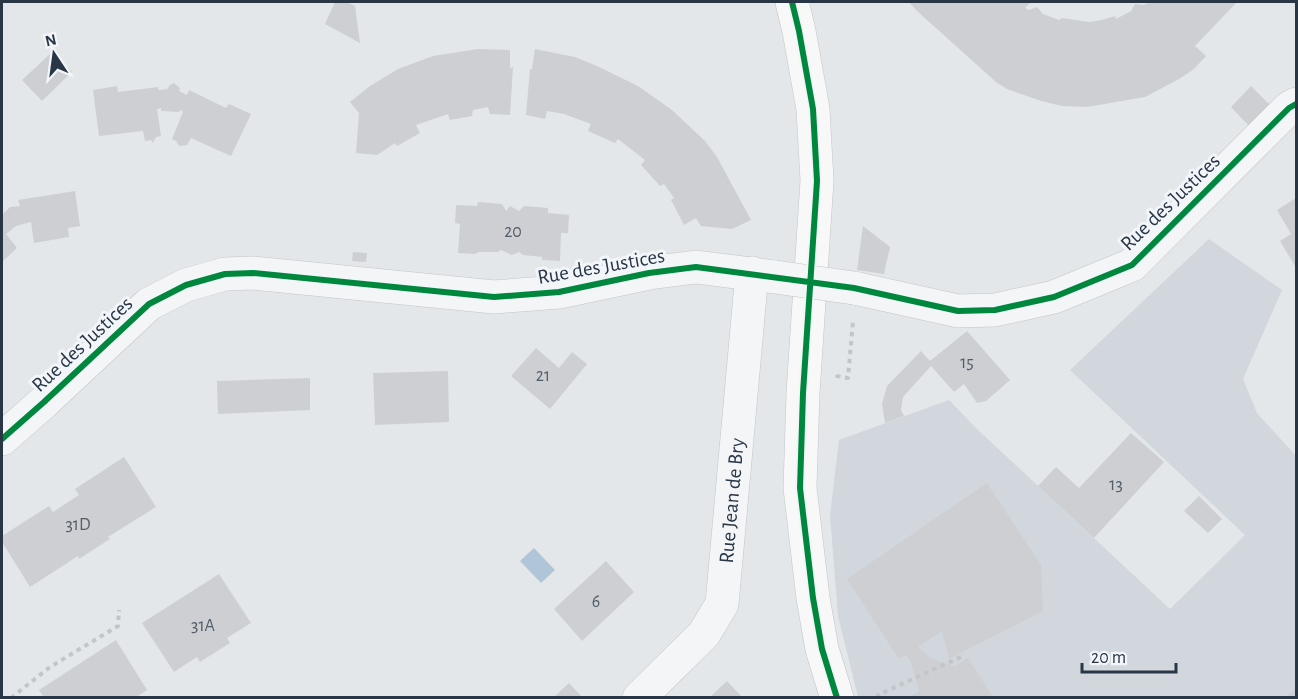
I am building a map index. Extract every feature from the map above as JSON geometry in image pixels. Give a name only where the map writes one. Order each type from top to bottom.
[{"type":"street","points":[[792,2],[813,109],[817,181],[803,393],[800,488],[813,598],[822,649],[837,698]]},
{"type":"street","name":"Rue des Justices","points":[[2,439],[149,304],[186,285],[225,274],[253,273],[494,297],[559,292],[649,273],[696,267],[854,288],[958,310],[995,310],[1054,297],[1132,265],[1289,108],[1296,104]]},
{"type":"street","name":"Rue Jean de Bry","points":[[639,698],[704,634],[722,604],[764,275]]},
{"type":"path","points":[[838,366],[837,376],[849,378],[853,325]]},
{"type":"path","points":[[11,698],[50,668],[118,626],[119,610]]},
{"type":"path","points":[[879,698],[878,695],[965,655]]},
{"type":"shaded area","points":[[1209,239],[1282,290],[1243,379],[1257,413],[1296,456],[1296,697],[858,697],[838,616],[830,515],[839,440],[949,400],[977,429],[1170,609],[1245,535],[1070,370]]},
{"type":"water","points":[[534,548],[555,570],[541,583],[520,561]]},
{"type":"building","points":[[335,2],[347,2],[355,6],[360,43],[325,24]]},
{"type":"building","points":[[909,2],[1031,2],[1025,8],[1029,10],[1037,7],[1043,14],[1059,20],[1062,18],[1089,22],[1115,16],[1116,19],[1131,11],[1135,4],[1144,5],[1148,3],[1146,2],[1237,2],[1195,46],[1206,56],[1194,69],[1145,97],[1087,107],[1062,106],[1007,89],[996,82]]},
{"type":"building","points":[[478,49],[510,50],[510,68],[513,67],[510,115],[490,114],[488,107],[473,110],[472,116],[450,120],[448,114],[416,125],[420,133],[397,146],[395,143],[377,155],[356,153],[359,113],[350,102],[370,86],[398,69],[433,56]]},
{"type":"building","points":[[535,49],[575,57],[597,66],[638,86],[672,110],[705,141],[717,157],[751,220],[732,229],[701,226],[696,218],[684,225],[671,200],[674,198],[664,184],[660,186],[641,165],[645,160],[618,139],[615,143],[588,131],[591,124],[564,114],[547,111],[545,119],[526,115],[530,69],[532,69]]},
{"type":"building","points":[[52,52],[72,72],[42,101],[22,80]]},
{"type":"building","points":[[174,83],[180,88],[179,91],[187,95],[189,90],[226,108],[229,104],[251,114],[231,156],[191,138],[187,145],[179,146],[172,139],[183,112],[180,110],[179,112],[157,109],[161,136],[156,137],[153,143],[151,140],[145,141],[143,131],[99,136],[93,90],[117,86],[118,92],[158,87],[158,90],[167,89]]},
{"type":"building","points":[[1251,86],[1272,107],[1251,128],[1231,107]]},
{"type":"building","points":[[75,191],[80,226],[68,228],[69,237],[34,243],[31,222],[16,226],[6,234],[17,248],[2,262],[2,215],[10,207],[20,206],[18,200]]},
{"type":"building","points":[[1296,198],[1295,266],[1280,241],[1291,234],[1277,210]]},
{"type":"building","points":[[478,202],[502,204],[506,211],[510,206],[519,211],[524,206],[548,208],[548,213],[569,215],[568,233],[561,233],[560,261],[542,260],[542,257],[523,255],[519,252],[512,255],[501,250],[475,254],[458,253],[460,224],[455,223],[456,205],[477,206]]},
{"type":"building","points":[[863,226],[890,247],[884,274],[857,270]]},
{"type":"building","points":[[353,252],[367,253],[366,262],[352,261]]},
{"type":"building","points":[[967,331],[1010,380],[986,401],[977,403],[964,384],[954,392],[931,366],[903,397],[901,410],[904,416],[885,423],[882,404],[887,386],[921,351],[930,361]]},
{"type":"building","points":[[536,348],[559,368],[572,352],[587,364],[550,409],[511,376]]},
{"type":"building","points":[[448,371],[449,422],[375,425],[373,373]]},
{"type":"building","points":[[310,378],[310,410],[218,414],[217,381]]},
{"type":"building","points":[[1131,433],[1164,462],[1094,538],[1038,486],[1056,467],[1079,488]]},
{"type":"building","points":[[124,457],[156,507],[108,537],[110,539],[79,559],[78,556],[30,587],[2,542],[2,536],[49,506],[53,512],[79,495],[75,489]]},
{"type":"building","points":[[987,483],[1041,565],[1043,611],[949,659],[942,631],[918,647],[928,656],[955,666],[968,658],[994,698],[909,698],[919,691],[911,663],[906,655],[899,659],[847,579]]},
{"type":"building","points":[[1199,496],[1222,519],[1208,533],[1184,511]]},
{"type":"building","points":[[606,561],[634,592],[582,641],[554,609]]},
{"type":"building","points":[[219,574],[251,623],[227,638],[230,643],[200,662],[197,657],[174,672],[142,623]]},
{"type":"building","points":[[116,640],[147,690],[135,698],[44,698],[39,690]]},
{"type":"building","points":[[727,681],[743,698],[709,698]]},
{"type":"building","points":[[569,683],[583,698],[553,698]]},
{"type":"building","points":[[1296,689],[1296,698],[1283,698]]},
{"type":"cycle path","points":[[792,2],[813,109],[817,181],[803,393],[800,488],[813,598],[822,649],[837,698]]},
{"type":"cycle path","points":[[2,439],[149,304],[186,285],[225,274],[253,273],[494,297],[559,292],[649,273],[696,267],[854,288],[958,311],[995,310],[1054,297],[1132,265],[1289,108],[1296,104]]}]
